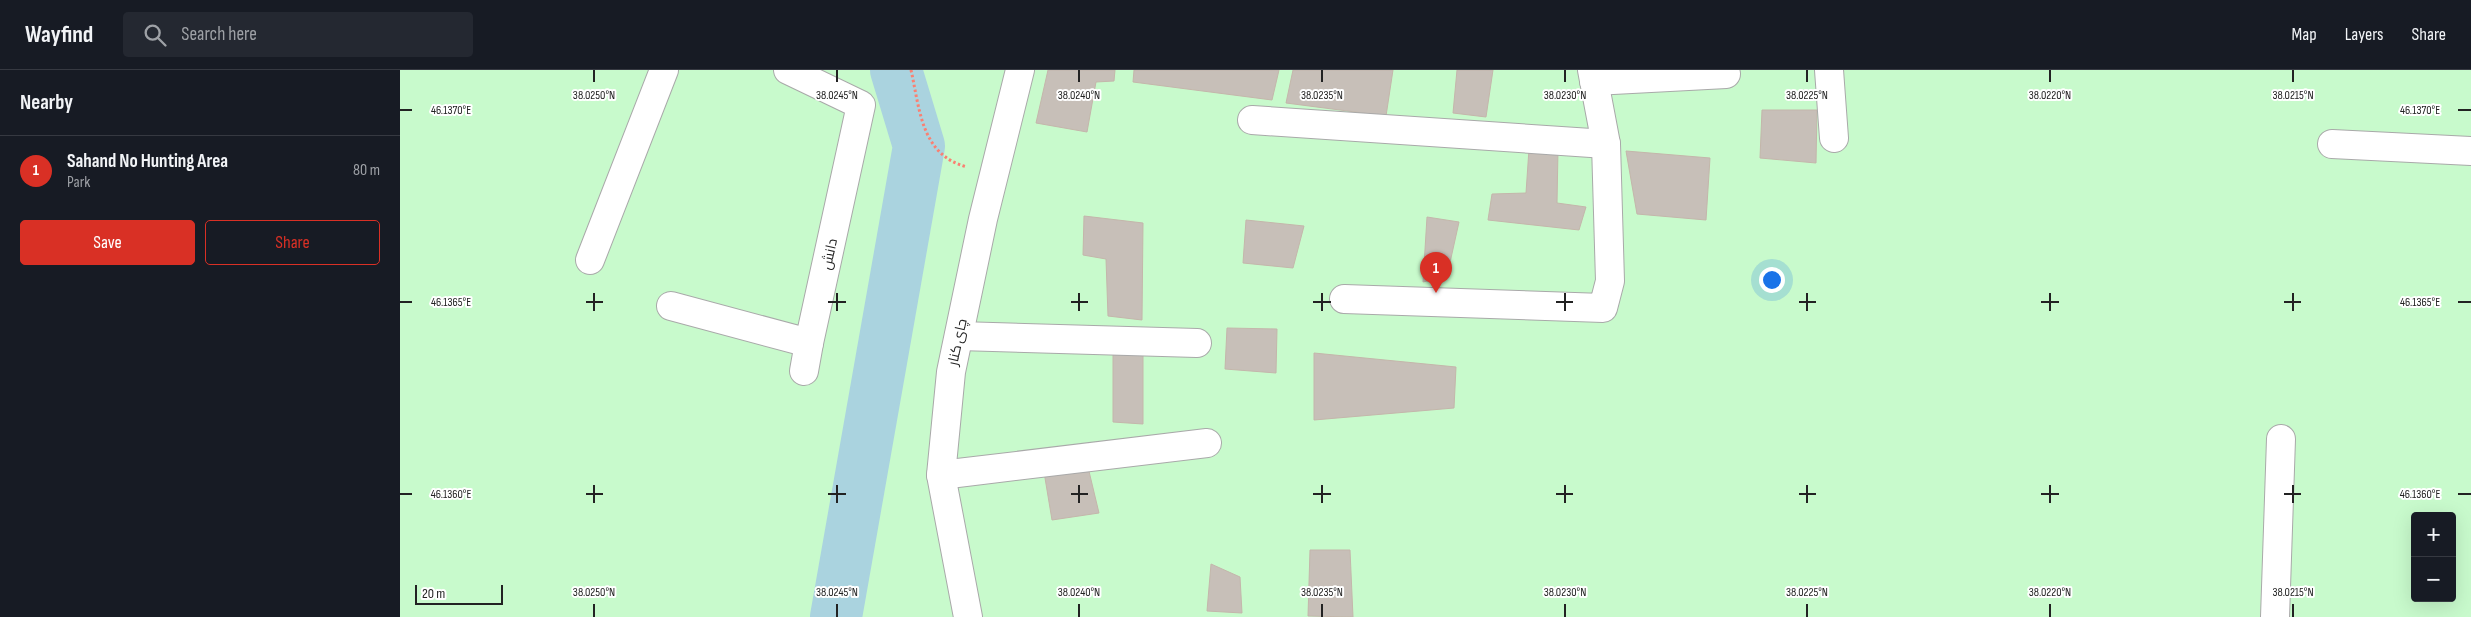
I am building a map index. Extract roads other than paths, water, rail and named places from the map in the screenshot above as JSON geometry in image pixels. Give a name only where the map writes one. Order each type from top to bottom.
[{"type":"street","points":[[590,260],[664,70]]},
{"type":"street","name":"دانش","points":[[788,70],[861,105],[809,343]]},
{"type":"street","name":"چای کنار","points":[[968,617],[941,475],[951,372],[994,174],[1020,70]]},
{"type":"street","points":[[1829,70],[1834,138]]},
{"type":"street","points":[[1344,299],[1602,308],[1610,281],[1606,144],[1593,75],[1726,74]]},
{"type":"street","points":[[1252,120],[1606,144]]},
{"type":"street","points":[[2332,144],[2471,150]]},
{"type":"street","points":[[671,306],[809,343],[804,371]]},
{"type":"street","points":[[959,336],[1197,343]]},
{"type":"street","points":[[2275,617],[2281,439]]},
{"type":"street","points":[[941,475],[1207,443]]},
{"type":"waterway","points":[[836,617],[919,146],[896,70]]},
{"type":"place","name":"Sahand No Hunting Area","points":[[1436,293]]}]
